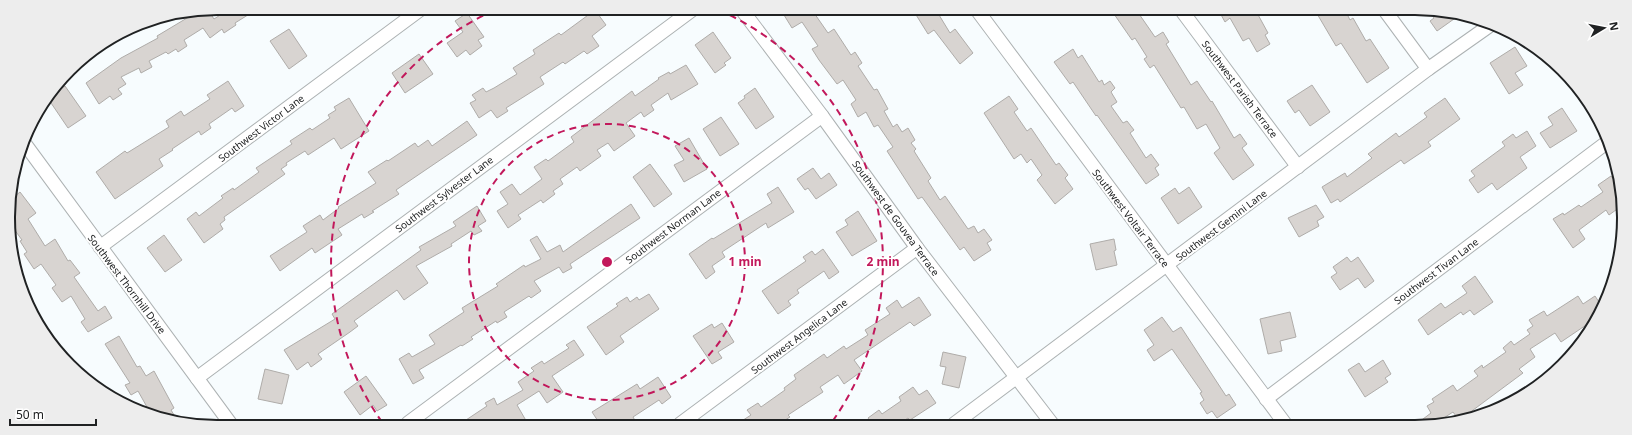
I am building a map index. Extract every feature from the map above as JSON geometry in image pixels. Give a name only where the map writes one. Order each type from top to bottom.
[{"type":"street","name":"Southwest Victor Lane","points":[[100,247],[414,15]]},
{"type":"street","name":"Southwest Sylvester Lane","points":[[197,378],[685,15]]},
{"type":"street","name":"Southwest de Gouvea Terrace","points":[[746,15],[822,116],[917,248],[1018,376],[1049,420]]},
{"type":"street","name":"Southwest Voltair Terrace","points":[[981,15],[1282,420]]},
{"type":"street","name":"Southwest Parish Terrace","points":[[1185,15],[1298,167]]},
{"type":"street","points":[[1388,15],[1428,69]]},
{"type":"street","name":"Southwest Gemini Lane","points":[[959,420],[1167,267],[1428,69],[1486,28]]},
{"type":"street","name":"Southwest Norman Lane","points":[[412,420],[822,116]]},
{"type":"street","name":"Southwest Tivan Lane","points":[[1266,399],[1604,145]]},
{"type":"street","name":"Southwest Thornhill Drive","points":[[28,147],[228,420]]},
{"type":"street","name":"Southwest Angelica Lane","points":[[685,420],[917,248]]},
{"type":"building","points":[[211,15],[214,19],[220,15],[248,15],[235,23],[236,25],[224,33],[222,29],[210,38],[203,28],[184,40],[187,46],[178,52],[176,49],[168,54],[166,52],[149,61],[152,67],[141,73],[139,68],[121,77],[126,84],[118,89],[122,94],[113,100],[110,96],[99,104],[86,83],[121,58],[158,38],[157,36],[188,17]]},
{"type":"building","points":[[464,15],[468,15],[484,37],[478,40],[482,46],[470,55],[466,50],[457,57],[447,43],[463,32],[455,21]]},
{"type":"building","points":[[588,15],[599,15],[606,25],[592,36],[599,46],[587,54],[584,51],[565,64],[563,62],[540,77],[544,84],[506,108],[508,111],[497,118],[491,110],[479,118],[470,103],[476,100],[472,95],[483,88],[486,92],[517,74],[513,68],[535,54],[533,50],[559,33],[561,35]]},
{"type":"building","points":[[784,15],[815,15],[828,33],[834,29],[851,55],[855,52],[862,63],[858,66],[874,90],[877,89],[888,109],[884,111],[893,127],[897,124],[902,132],[908,128],[915,140],[911,143],[916,149],[914,151],[931,178],[928,181],[940,200],[945,196],[968,229],[974,226],[978,233],[984,229],[992,240],[987,243],[991,250],[974,261],[964,247],[960,250],[922,197],[918,199],[887,151],[893,147],[878,125],[874,127],[866,112],[858,117],[851,104],[856,100],[843,80],[837,84],[819,60],[812,49],[818,46],[802,22],[792,28]]},
{"type":"building","points":[[916,15],[939,15],[950,33],[955,29],[973,53],[960,64],[934,30],[928,34]]},
{"type":"building","points":[[1115,15],[1140,15],[1155,37],[1163,32],[1169,42],[1166,44],[1191,85],[1197,81],[1211,102],[1212,101],[1234,138],[1240,134],[1247,144],[1242,148],[1254,165],[1233,180],[1214,153],[1220,148],[1206,124],[1197,129],[1184,107],[1181,108],[1154,65],[1150,68],[1144,59],[1147,57],[1135,38],[1132,40]]},
{"type":"building","points":[[1221,15],[1258,15],[1268,33],[1265,35],[1270,44],[1257,52],[1249,38],[1243,41],[1230,18],[1225,22]]},
{"type":"building","points":[[1318,15],[1348,15],[1350,20],[1353,18],[1366,41],[1370,39],[1389,68],[1367,83],[1341,43],[1336,46]]},
{"type":"building","points":[[1432,16],[1454,19],[1437,31],[1430,21],[1434,18]]},
{"type":"building","points":[[289,29],[307,56],[289,69],[270,41]]},
{"type":"building","points":[[713,32],[731,58],[724,63],[726,65],[715,73],[695,45]]},
{"type":"building","points":[[1515,47],[1527,66],[1515,73],[1523,85],[1509,94],[1490,63]]},
{"type":"building","points":[[1073,49],[1078,58],[1082,55],[1099,82],[1102,80],[1104,85],[1110,81],[1115,88],[1111,92],[1117,102],[1111,106],[1123,123],[1127,121],[1134,130],[1130,133],[1146,158],[1151,154],[1159,165],[1155,168],[1159,175],[1146,184],[1073,82],[1070,84],[1054,62]]},
{"type":"building","points":[[419,54],[433,74],[405,93],[392,73]]},
{"type":"building","points":[[686,65],[698,84],[671,100],[668,93],[651,105],[654,110],[644,117],[641,112],[626,123],[635,136],[614,151],[608,143],[597,150],[601,156],[580,171],[577,167],[560,179],[563,184],[553,191],[555,194],[543,203],[541,200],[518,215],[521,219],[508,228],[497,211],[508,204],[500,192],[512,184],[520,195],[542,179],[534,167],[546,159],[548,161],[574,142],[571,137],[632,91],[635,96],[659,79],[658,78],[669,72],[670,74]]},
{"type":"building","points":[[228,81],[244,106],[235,112],[232,108],[209,124],[211,128],[201,135],[199,131],[172,149],[173,150],[159,159],[163,166],[115,199],[96,172],[125,151],[127,153],[169,127],[166,121],[181,111],[184,116],[210,99],[207,95]]},
{"type":"building","points":[[1312,85],[1330,112],[1310,126],[1299,110],[1295,113],[1287,101]]},
{"type":"building","points":[[65,86],[86,116],[68,128],[51,103]]},
{"type":"building","points":[[755,88],[774,117],[756,129],[738,103],[745,98],[744,96]]},
{"type":"building","points":[[1009,96],[1018,109],[1014,112],[1027,131],[1031,128],[1056,165],[1059,163],[1068,175],[1065,178],[1073,189],[1055,204],[1037,180],[1042,175],[1031,159],[1027,163],[1021,154],[1014,159],[984,113]]},
{"type":"building","points":[[349,98],[369,131],[341,149],[334,138],[308,155],[305,151],[286,163],[287,165],[281,169],[285,174],[224,217],[225,220],[220,224],[223,229],[204,243],[187,219],[196,212],[199,216],[223,198],[221,196],[233,188],[234,190],[259,172],[256,168],[292,144],[290,141],[310,128],[312,130],[330,118],[328,115],[336,110],[334,107]]},
{"type":"building","points":[[1445,98],[1460,119],[1428,142],[1431,146],[1404,164],[1401,160],[1340,202],[1338,199],[1331,203],[1322,187],[1345,173],[1347,177],[1372,158],[1368,154],[1396,133],[1399,137],[1427,117],[1424,113]]},
{"type":"building","points":[[1562,108],[1577,131],[1550,148],[1540,133],[1553,125],[1548,117]]},
{"type":"building","points":[[721,117],[739,144],[720,156],[703,129]]},
{"type":"building","points":[[467,121],[477,135],[396,190],[399,194],[372,211],[374,212],[364,218],[362,214],[338,229],[342,235],[315,253],[312,248],[280,271],[270,256],[307,232],[303,226],[320,215],[323,220],[339,208],[338,207],[376,183],[368,172],[415,143],[418,147],[428,140],[432,146]]},
{"type":"building","points":[[1527,131],[1536,146],[1520,157],[1527,168],[1497,190],[1492,183],[1478,193],[1469,180],[1475,176],[1471,171],[1505,146],[1502,142],[1513,134],[1516,138]]},
{"type":"building","points":[[689,138],[707,169],[684,182],[674,165],[684,160],[675,146]]},
{"type":"building","points":[[650,164],[672,194],[654,207],[633,177]]},
{"type":"building","points":[[813,168],[821,179],[829,173],[837,185],[816,199],[808,188],[805,190],[797,179]]},
{"type":"building","points":[[1611,176],[1613,179],[1617,209],[1609,215],[1606,210],[1579,230],[1585,239],[1573,248],[1553,219],[1563,213],[1564,215],[1579,205],[1581,207],[1603,192],[1598,185]]},
{"type":"building","points":[[778,187],[794,212],[768,228],[766,223],[722,252],[725,257],[712,266],[715,272],[706,279],[689,254],[712,238],[713,239],[772,203],[767,194]]},
{"type":"building","points":[[1189,187],[1202,207],[1178,224],[1161,198],[1175,188],[1179,194]]},
{"type":"building","points":[[20,192],[36,213],[28,219],[45,246],[55,239],[68,261],[70,260],[80,273],[74,277],[98,311],[105,306],[112,318],[88,332],[81,322],[85,319],[71,296],[62,302],[52,288],[56,285],[41,264],[34,269],[24,254],[27,252],[20,241],[22,240],[15,230],[16,195]]},
{"type":"building","points":[[631,204],[640,218],[570,264],[572,268],[563,273],[559,267],[534,281],[541,291],[531,298],[529,296],[504,312],[507,317],[497,323],[496,321],[471,337],[473,339],[462,346],[461,345],[419,370],[424,378],[413,384],[399,359],[409,353],[412,357],[435,344],[429,335],[464,312],[462,308],[498,286],[496,284],[524,265],[525,267],[541,259],[530,240],[537,236],[547,252],[560,245],[563,252]]},
{"type":"building","points":[[1316,205],[1324,217],[1317,221],[1319,226],[1299,237],[1288,218]]},
{"type":"building","points":[[477,206],[486,221],[478,226],[482,231],[474,235],[471,231],[451,244],[452,246],[416,266],[428,283],[404,300],[397,290],[354,321],[358,326],[318,354],[322,359],[311,367],[308,362],[297,370],[284,350],[335,319],[332,314],[421,250],[419,247],[456,226],[453,222]]},
{"type":"building","points":[[858,211],[877,241],[852,256],[836,232],[848,225],[845,220]]},
{"type":"building","points":[[164,235],[182,260],[165,272],[147,248]]},
{"type":"building","points":[[1114,239],[1116,250],[1114,251],[1117,265],[1096,270],[1090,244]]},
{"type":"building","points":[[823,249],[839,272],[829,279],[824,271],[797,290],[799,293],[788,301],[791,305],[778,314],[762,291],[806,261],[803,257],[812,251],[815,255]]},
{"type":"building","points":[[1347,257],[1351,262],[1358,257],[1374,281],[1365,288],[1358,278],[1340,290],[1331,277],[1337,273],[1333,267]]},
{"type":"building","points":[[1475,276],[1493,302],[1474,315],[1470,310],[1463,315],[1461,312],[1428,335],[1418,320],[1441,303],[1445,308],[1467,293],[1462,286]]},
{"type":"building","points":[[649,294],[659,309],[620,336],[624,342],[606,355],[587,327],[618,306],[616,304],[627,297],[630,302],[637,297],[639,300]]},
{"type":"building","points":[[1578,296],[1583,304],[1595,296],[1599,302],[1586,325],[1561,342],[1555,333],[1530,349],[1535,357],[1519,369],[1523,373],[1471,412],[1456,416],[1453,412],[1445,417],[1422,420],[1431,413],[1427,406],[1434,402],[1432,399],[1453,385],[1457,391],[1478,376],[1474,371],[1482,365],[1483,368],[1506,352],[1503,348],[1511,341],[1514,345],[1530,334],[1527,330],[1533,326],[1529,320],[1544,311],[1547,316]]},
{"type":"building","points":[[919,297],[931,315],[914,326],[910,322],[854,360],[862,371],[844,384],[838,375],[820,387],[823,392],[788,415],[790,417],[785,420],[743,420],[751,415],[747,410],[758,403],[761,407],[785,390],[784,388],[796,379],[794,375],[824,354],[827,358],[844,346],[846,349],[868,335],[865,330],[890,314],[886,308],[897,300],[902,308]]},
{"type":"building","points":[[1290,312],[1296,337],[1280,341],[1282,351],[1268,354],[1260,319]]},
{"type":"building","points":[[1162,317],[1173,332],[1181,327],[1226,396],[1229,394],[1236,405],[1217,418],[1212,411],[1207,414],[1200,403],[1204,400],[1200,393],[1202,392],[1172,349],[1154,361],[1147,350],[1154,345],[1144,330]]},
{"type":"building","points":[[722,323],[734,342],[718,352],[722,358],[712,364],[693,336],[712,324],[714,328]]},
{"type":"building","points":[[119,336],[137,367],[140,366],[146,376],[154,371],[174,408],[171,410],[174,415],[147,407],[138,391],[131,395],[125,385],[130,383],[105,344]]},
{"type":"building","points":[[574,340],[584,355],[552,376],[563,392],[547,403],[539,391],[517,405],[526,420],[466,420],[487,406],[485,403],[494,398],[497,405],[523,390],[518,382],[534,371],[531,368],[542,361],[544,364],[569,348],[566,345]]},
{"type":"building","points":[[943,352],[966,357],[959,388],[942,384],[946,367],[940,366]]},
{"type":"building","points":[[1383,360],[1391,374],[1385,378],[1388,382],[1365,397],[1348,370],[1359,363],[1365,372]]},
{"type":"building","points":[[265,369],[289,375],[282,404],[258,399]]},
{"type":"building","points":[[366,376],[387,405],[377,411],[373,405],[360,415],[344,392]]},
{"type":"building","points":[[658,377],[671,397],[662,404],[659,400],[633,417],[635,420],[597,420],[592,412],[637,384],[640,389]]},
{"type":"building","points":[[913,387],[919,395],[927,390],[936,403],[910,420],[908,418],[905,420],[870,420],[868,418],[879,410],[882,414],[901,401],[899,397]]}]
